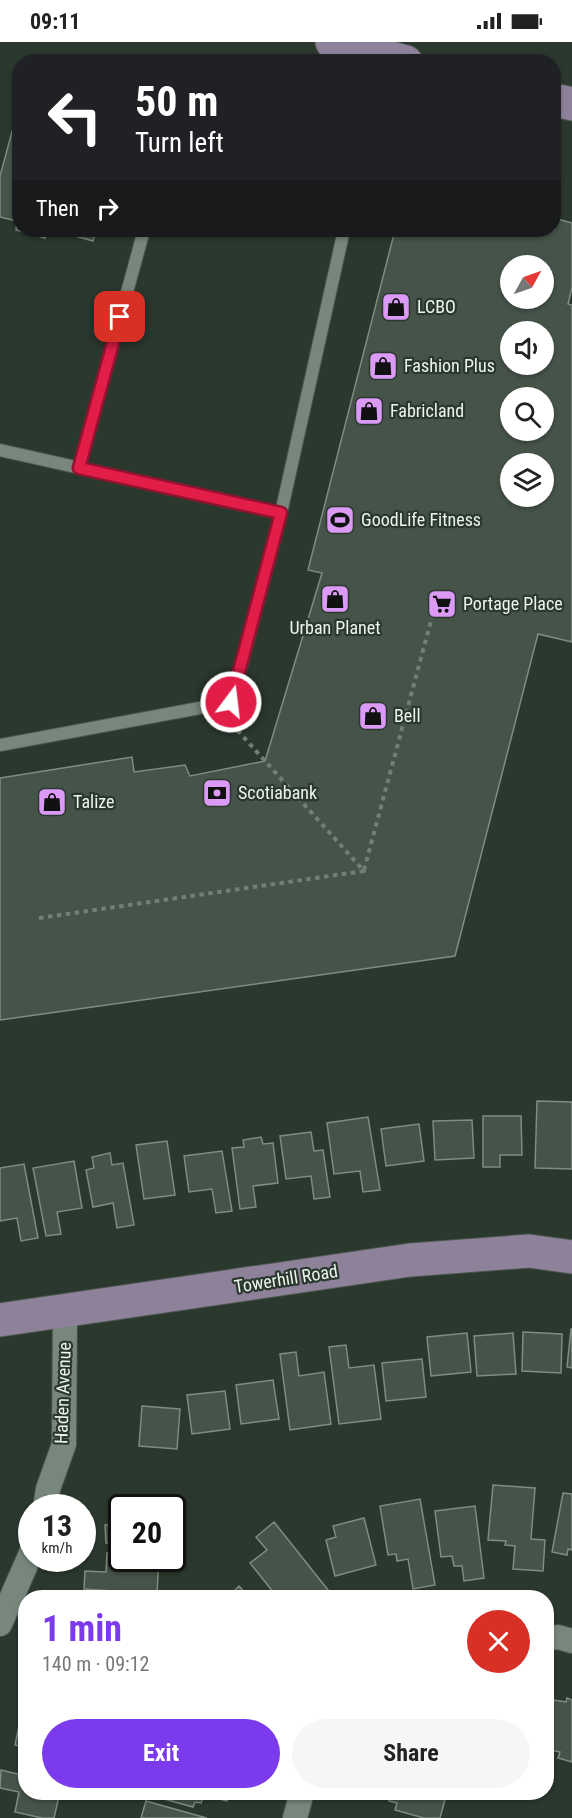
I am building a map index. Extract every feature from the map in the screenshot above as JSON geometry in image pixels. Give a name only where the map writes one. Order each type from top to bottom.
[{"type":"street","points":[[332,42],[376,54]]},
{"type":"street","name":"Towerhill Road","points":[[0,1320],[410,1260],[529,1251],[572,1257]]},
{"type":"street","name":"Haden Avenue","points":[[47,1494],[64,1444],[65,1312]]},
{"type":"street","points":[[0,1624],[23,1572]]},
{"type":"street","points":[[554,1638],[572,1641]]},
{"type":"street","points":[[295,1818],[300,1800]]},
{"type":"lane","points":[[79,468],[142,237]]},
{"type":"lane","points":[[0,745],[231,702],[281,513],[342,237]]},
{"type":"lane","points":[[0,450],[281,513]]},
{"type":"path","points":[[364,871],[432,616]]},
{"type":"path","points":[[216,705],[364,871]]},
{"type":"path","points":[[39,918],[364,871]]},
{"type":"building","points":[[12,132],[12,220],[0,217],[0,176]]},
{"type":"building","name":"Portage Place","points":[[561,220],[572,223],[572,288],[568,304],[572,305],[572,642],[538,634],[455,956],[0,1020],[0,778],[132,757],[134,772],[185,765],[190,776],[265,761],[322,573],[308,570],[393,237],[561,237]]},
{"type":"building","points":[[79,237],[94,237],[93,241]]},
{"type":"building","points":[[537,1101],[572,1102],[572,1169],[535,1168]]},
{"type":"building","points":[[483,1116],[521,1116],[522,1155],[500,1155],[500,1167],[483,1167]]},
{"type":"building","points":[[368,1117],[380,1190],[363,1192],[360,1171],[334,1174],[327,1123]]},
{"type":"building","points":[[472,1120],[474,1158],[435,1160],[433,1121]]},
{"type":"building","points":[[419,1124],[424,1161],[386,1166],[381,1129]]},
{"type":"building","points":[[311,1132],[314,1151],[323,1150],[330,1197],[314,1199],[311,1176],[286,1179],[280,1136]]},
{"type":"building","points":[[261,1137],[263,1144],[273,1143],[278,1183],[253,1186],[256,1207],[240,1209],[232,1148],[244,1147],[243,1140]]},
{"type":"building","points":[[167,1141],[175,1195],[144,1199],[136,1145]]},
{"type":"building","points":[[222,1151],[232,1211],[216,1213],[212,1189],[189,1192],[184,1156]]},
{"type":"building","points":[[110,1153],[112,1165],[123,1163],[134,1225],[117,1228],[113,1203],[93,1207],[86,1170],[94,1168],[92,1157]]},
{"type":"building","points":[[74,1161],[82,1208],[57,1212],[61,1234],[46,1236],[33,1168]]},
{"type":"building","points":[[24,1164],[38,1238],[21,1241],[17,1218],[0,1221],[0,1168]]},
{"type":"building","points":[[572,1329],[572,1368],[567,1367]]},
{"type":"building","points":[[523,1332],[562,1334],[561,1373],[522,1371]]},
{"type":"building","points":[[467,1333],[471,1372],[431,1376],[427,1337]]},
{"type":"building","points":[[513,1333],[516,1374],[477,1376],[474,1336]]},
{"type":"building","points":[[346,1345],[349,1368],[374,1365],[381,1419],[339,1424],[329,1347]]},
{"type":"building","points":[[296,1352],[299,1376],[324,1372],[331,1424],[290,1430],[280,1354]]},
{"type":"building","points":[[422,1359],[426,1397],[386,1401],[382,1363]]},
{"type":"building","points":[[273,1380],[279,1419],[241,1424],[236,1385]]},
{"type":"building","points":[[225,1391],[230,1429],[192,1434],[187,1395]]},
{"type":"building","points":[[142,1406],[180,1409],[177,1449],[139,1446]]},
{"type":"building","points":[[493,1485],[535,1488],[531,1539],[545,1540],[543,1571],[513,1569],[515,1546],[505,1545],[506,1541],[488,1540]]},
{"type":"building","points":[[563,1493],[572,1494],[572,1550],[568,1549],[567,1555],[552,1552]]},
{"type":"building","points":[[420,1499],[435,1585],[413,1589],[408,1559],[397,1561],[396,1554],[388,1555],[380,1506]]},
{"type":"building","points":[[475,1506],[484,1578],[464,1581],[462,1566],[454,1566],[452,1556],[441,1557],[435,1511]]},
{"type":"building","points":[[364,1518],[376,1565],[335,1576],[326,1540],[336,1537],[333,1526]]},
{"type":"building","points":[[274,1522],[328,1590],[272,1590],[250,1563],[267,1550],[256,1537]]},
{"type":"building","points":[[105,1525],[108,1525],[108,1543],[106,1543]]},
{"type":"building","points":[[108,1553],[108,1572],[158,1572],[157,1590],[84,1589],[85,1572],[106,1572]]},
{"type":"building","points":[[567,1698],[572,1700],[572,1762],[558,1758],[560,1752],[554,1751],[554,1700],[566,1702]]},
{"type":"building","points":[[1,1770],[18,1774],[18,1792],[0,1788]]},
{"type":"building","points":[[18,1797],[18,1800],[58,1800],[54,1818],[42,1818],[15,1812]]},
{"type":"building","points":[[168,1800],[202,1800],[201,1803],[195,1802],[193,1807]]},
{"type":"building","points":[[445,1800],[440,1818],[424,1818],[395,1810],[397,1803],[389,1801]]},
{"type":"building","points":[[146,1801],[192,1814],[207,1818],[141,1818]]},
{"type":"place","name":"LCBO","points":[[396,307]]},
{"type":"place","name":"Fashion Plus","points":[[383,366]]},
{"type":"place","name":"Fabricland","points":[[369,411]]},
{"type":"place","name":"GoodLife Fitness","points":[[340,520]]},
{"type":"place","name":"Urban Planet","points":[[335,599]]},
{"type":"place","name":"Portage Place","points":[[442,604]]},
{"type":"place","name":"Bell","points":[[373,716]]},
{"type":"place","name":"Scotiabank","points":[[217,793]]},
{"type":"place","name":"Talize","points":[[52,802]]},
{"type":"route","points":[[120,317],[79,468],[281,513],[231,702]]}]
